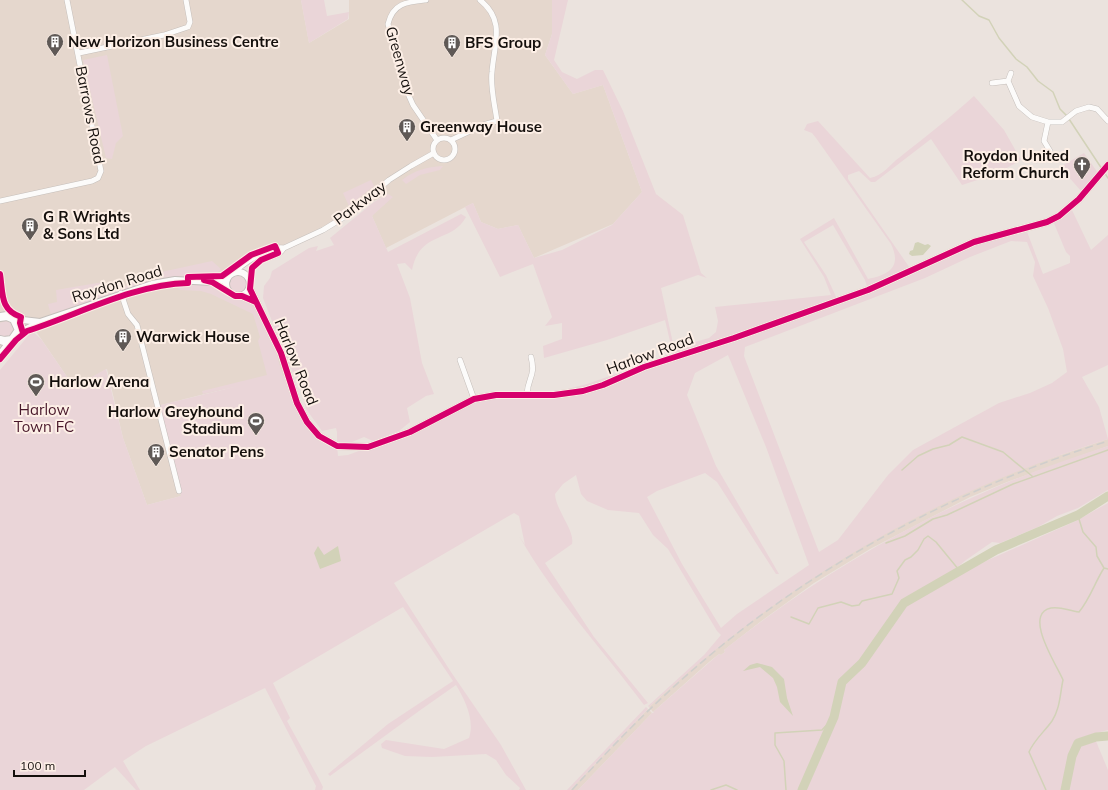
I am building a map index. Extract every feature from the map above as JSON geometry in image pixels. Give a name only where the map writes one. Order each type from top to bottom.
[{"type":"main road","points":[[0,308],[7,317],[18,326],[15,337],[0,356]]},
{"type":"main road","points":[[0,340],[4,341],[15,337]]},
{"type":"street","name":"Barrows Road","points":[[0,201],[92,181],[98,178],[101,171],[101,163],[67,0]]},
{"type":"street","points":[[79,53],[164,35],[188,27],[190,22],[186,0]]},
{"type":"street","name":"Greenway","points":[[426,0],[406,2],[390,15],[388,24],[405,87],[413,105],[437,140]]},
{"type":"street","points":[[451,140],[455,149],[450,157],[441,159],[434,154],[433,146],[437,140],[444,138],[451,140],[483,125],[497,121],[491,73],[497,45],[495,20],[490,8],[480,0]]},
{"type":"street","points":[[1011,73],[1008,81],[1023,112],[1032,117],[1048,122],[1062,122],[1076,111],[1089,107],[1097,109],[1108,121]]},
{"type":"street","points":[[992,83],[1008,81]]},
{"type":"street","points":[[1037,160],[1050,151],[1044,141],[1048,122]]},
{"type":"street","name":"Parkway","points":[[249,280],[251,270],[256,263],[323,230],[349,214],[389,180],[434,154]]},
{"type":"street","name":"Harlow Road","points":[[250,289],[262,311],[281,353],[297,403],[307,422],[319,436],[337,446],[368,447],[410,432],[474,399],[496,395],[554,395],[583,391],[603,385],[644,367],[734,338],[867,290],[974,242],[1047,222],[1070,208],[1108,165]]},
{"type":"street","name":"Parkway","points":[[234,273],[253,258],[276,248],[284,248]]},
{"type":"street","points":[[242,296],[250,289],[249,280],[243,273],[234,273],[227,280],[227,290],[235,296],[242,296],[256,302]]},
{"type":"street","name":"Roydon Road","points":[[15,337],[40,322],[121,293],[161,282],[188,280],[212,282],[227,280]]},
{"type":"street","name":"Roydon Road","points":[[212,282],[227,290]]},
{"type":"street","points":[[121,293],[128,314],[137,325],[179,490]]},
{"type":"street","name":"Roydon Road","points":[[7,317],[40,322]]},
{"type":"street","points":[[527,394],[534,369],[531,357]]},
{"type":"street","points":[[460,360],[474,399]]},
{"type":"shaded area","points":[[0,0],[301,0],[309,43],[349,19],[349,0],[552,0],[552,34],[545,55],[573,94],[603,85],[642,192],[613,224],[534,258],[518,225],[498,229],[481,222],[473,203],[386,248],[372,216],[384,196],[306,235],[216,274],[166,278],[152,284],[198,280],[222,289],[233,297],[248,300],[265,317],[288,376],[272,377],[157,406],[181,496],[147,505],[123,438],[107,369],[74,387],[33,327],[0,356]]},
{"type":"shaded area","points":[[918,242],[931,246],[923,255],[912,256],[909,254],[910,251],[913,250],[915,243]]},
{"type":"shaded area","points":[[1108,439],[1108,446],[1007,482],[970,497],[870,549],[814,583],[760,622],[724,650],[725,652],[721,655],[719,654],[709,662],[653,712],[649,707],[698,663],[747,624],[807,581],[872,540],[938,505],[984,484],[1037,463]]},
{"type":"shaded area","points":[[318,546],[324,555],[338,546],[341,561],[320,569],[314,553]]},
{"type":"shaded area","points":[[757,663],[772,667],[784,679],[787,698],[793,716],[780,702],[777,687],[773,678],[760,667],[743,671],[750,665]]},
{"type":"shaded area","points":[[648,709],[652,713],[578,790],[570,790]]},
{"type":"green space","points":[[301,0],[324,0],[327,16],[349,12],[348,19],[309,43]]},
{"type":"green space","name":"Harlow Town FC","points":[[552,0],[568,0],[554,60],[562,72],[577,79],[595,70],[603,70],[623,111],[656,194],[683,215],[701,273],[707,278],[698,275],[661,288],[674,348],[709,338],[716,332],[718,321],[715,307],[831,295],[824,277],[800,239],[834,218],[868,279],[882,275],[892,269],[895,259],[891,244],[816,138],[812,133],[804,130],[807,124],[818,121],[870,178],[883,172],[974,96],[1004,130],[1021,160],[996,174],[962,185],[931,139],[875,182],[871,182],[859,171],[848,175],[848,179],[912,271],[974,242],[1026,229],[1043,274],[1070,263],[1070,256],[1066,252],[1053,221],[1071,208],[1091,250],[1108,235],[1108,365],[1082,377],[1099,407],[1108,439],[1042,462],[980,487],[920,515],[863,547],[808,581],[754,620],[701,661],[649,707],[648,706],[704,655],[721,635],[717,631],[668,549],[653,535],[639,513],[608,510],[587,501],[581,494],[576,475],[563,484],[555,494],[558,507],[571,533],[572,544],[545,563],[594,637],[648,703],[644,705],[547,580],[519,536],[525,545],[519,516],[514,513],[394,583],[451,672],[501,745],[526,790],[519,790],[520,788],[506,775],[496,760],[486,754],[432,757],[405,756],[382,748],[381,744],[386,740],[444,749],[469,738],[471,731],[470,717],[463,697],[456,685],[330,776],[328,774],[388,724],[453,681],[403,607],[273,683],[290,718],[287,721],[319,779],[323,787],[322,790],[315,790],[316,786],[265,688],[146,746],[123,761],[140,790],[136,790],[115,767],[84,790],[0,790],[0,370],[32,331],[41,339],[74,387],[106,369],[123,438],[147,505],[181,496],[157,406],[238,386],[203,394],[202,391],[267,375],[258,341],[260,337],[253,314],[211,294],[201,291],[180,290],[177,287],[178,282],[204,283],[222,291],[230,298],[246,301],[254,307],[274,346],[283,376],[288,376],[297,403],[313,430],[337,446],[338,456],[348,455],[410,432],[474,399],[556,392],[587,384],[673,354],[665,320],[607,340],[544,358],[543,346],[562,339],[562,323],[545,326],[552,317],[533,264],[500,277],[465,207],[473,203],[481,222],[498,229],[518,225],[534,258],[562,250],[612,225],[642,192],[603,85],[573,94],[545,55],[552,34]],"holes":[[[833,225],[865,280],[868,290],[838,301],[826,275],[804,242]],[[1011,241],[1027,242],[1035,262],[1033,276],[1048,308],[1063,349],[1067,372],[1052,383],[1030,393],[999,403],[913,450],[888,475],[838,540],[819,552],[744,356],[745,347],[925,278],[970,257]],[[728,355],[766,447],[809,565],[737,614],[721,628],[682,564],[647,497],[657,491],[705,473],[717,482],[776,574],[779,574],[716,466],[687,395],[695,373]]]},
{"type":"green space","points":[[107,55],[123,136],[116,143],[112,159],[106,158],[83,60]]},
{"type":"green space","points":[[1084,153],[1098,173],[1081,191],[1060,167]]},
{"type":"green space","points":[[443,166],[440,170],[420,175],[406,184],[402,180],[421,170]]},
{"type":"green space","points":[[371,180],[374,186],[349,206],[343,193]]},
{"type":"green space","points":[[388,194],[393,197],[372,216],[388,252],[461,214],[466,217],[460,225],[452,231],[429,243],[422,249],[416,257],[412,270],[405,263],[397,264],[410,298],[422,363],[434,394],[426,396],[407,408],[410,422],[399,431],[373,441],[364,437],[352,442],[337,442],[336,428],[322,431],[306,409],[301,389],[287,360],[263,298],[264,286],[270,278],[272,271],[309,248],[318,246],[316,251],[334,245],[330,238],[374,202]]},
{"type":"green space","points":[[212,261],[221,269],[216,274],[167,279],[51,315],[48,304],[57,302],[56,290],[103,282],[104,291],[115,291],[130,283],[129,279]]},
{"type":"green space","points":[[234,276],[242,276],[247,281],[245,292],[242,294],[234,294],[229,289],[229,281]]},
{"type":"green space","points":[[5,321],[10,322],[14,330],[10,337],[0,336],[0,323]]},
{"type":"green space","points":[[1108,446],[1108,490],[1078,508],[1057,516],[1038,527],[1000,543],[992,542],[954,570],[953,580],[968,569],[1076,521],[1108,503],[1108,730],[1093,734],[1108,770],[1108,790],[578,790],[652,713],[654,713],[653,712],[719,654],[721,655],[725,652],[724,650],[768,616],[813,585],[859,556],[906,530],[955,506],[1004,484],[1055,464]]},
{"type":"green space","points":[[646,707],[648,709],[570,790],[567,790]]},
{"type":"waterway","points":[[962,0],[979,16],[989,20],[999,38],[1016,59],[1027,67],[1038,81],[1053,92],[1060,109],[1067,116]]},
{"type":"waterway","points":[[1069,119],[1102,169]]},
{"type":"waterway","points":[[1104,172],[1108,178]]},
{"type":"waterway","points":[[902,470],[918,456],[933,449],[949,445],[962,437],[1003,452],[1032,476]]},
{"type":"waterway","points":[[886,543],[905,536],[933,519],[947,515],[1013,484],[1108,450]]},
{"type":"waterway","points":[[802,790],[834,717],[842,682],[862,663],[904,603],[996,550],[1078,515],[1108,496]]},
{"type":"waterway","points":[[1079,519],[1083,532],[1096,547],[1097,556],[1104,568],[1108,569]]},
{"type":"waterway","points":[[791,617],[809,624],[818,608],[841,602],[852,606],[859,605],[862,601],[892,594],[899,578],[897,571],[905,560],[911,557],[918,550],[924,539],[928,536],[936,542],[959,570]]},
{"type":"waterway","points":[[1046,790],[1029,752],[1055,716],[1063,680],[1044,641],[1040,620],[1043,612],[1051,608],[1062,608],[1079,612],[1104,568]]},
{"type":"waterway","points":[[786,790],[784,761],[775,745],[775,733],[822,730],[834,717]]},
{"type":"waterway","points":[[1065,790],[1072,756],[1078,743],[1096,737],[1108,736]]},
{"type":"waterway","points":[[711,790],[726,785],[737,790]]},
{"type":"railway","points":[[572,790],[632,727],[695,668],[741,630],[789,595],[838,563],[942,506],[996,482],[1052,460],[1108,441]]},
{"type":"cycle path","points":[[0,359],[16,340],[27,331],[127,294],[168,285],[188,283],[188,277],[222,276],[251,255],[275,246],[278,253],[261,260],[252,268],[250,289],[281,353],[297,403],[307,422],[319,436],[337,446],[368,447],[410,432],[474,399],[496,395],[554,395],[583,391],[603,385],[644,367],[734,338],[868,290],[974,242],[1047,222],[1059,216],[1079,199],[1108,165]]},
{"type":"cycle path","points":[[0,274],[2,295],[6,306],[14,314],[21,317],[20,323],[23,333]]},
{"type":"cycle path","points":[[204,280],[212,282],[235,296],[242,296],[256,302]]},
{"type":"place","name":"New Horizon Business Centre","points":[[55,57]]},
{"type":"place","name":"BFS Group","points":[[452,58]]},
{"type":"place","name":"Greenway House","points":[[407,142]]},
{"type":"place","name":"Roydon United Reform Church","points":[[1082,180]]},
{"type":"place","name":"G R Wrights & Sons Ltd","points":[[30,241]]},
{"type":"place","name":"Warwick House","points":[[123,352]]},
{"type":"place","name":"Harlow Arena","points":[[36,397]]},
{"type":"place","name":"Harlow Greyhound Stadium","points":[[256,436]]},
{"type":"place","name":"Senator Pens","points":[[156,467]]}]
